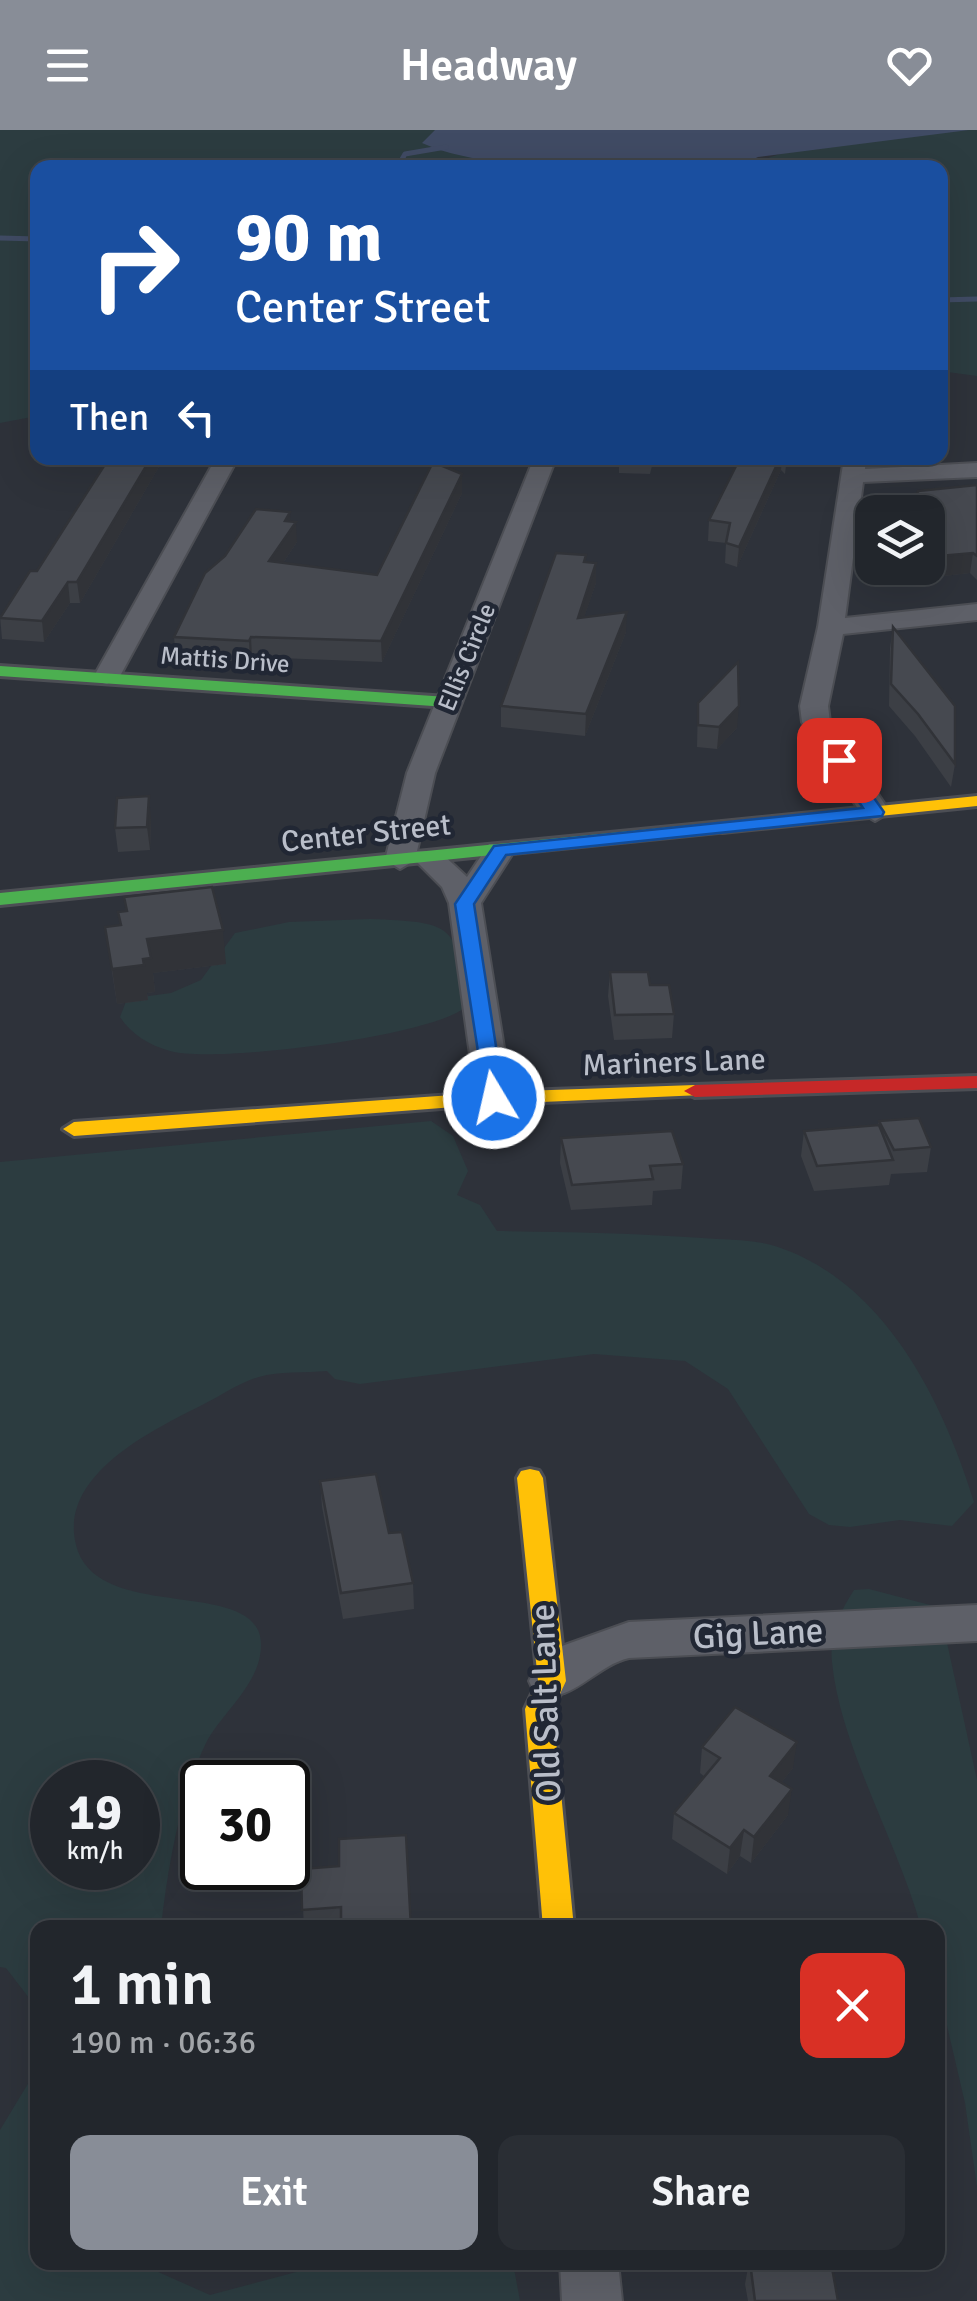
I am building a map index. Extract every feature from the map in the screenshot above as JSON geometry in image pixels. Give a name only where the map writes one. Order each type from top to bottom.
[{"type":"street","points":[[107,676],[222,465]]},
{"type":"street","name":"Ellis Circle","points":[[414,858],[421,773],[542,465]]},
{"type":"street","points":[[875,812],[816,722],[814,706],[831,626],[854,467],[977,470]]},
{"type":"street","points":[[831,626],[977,612]]},
{"type":"street","name":"Mattis Drive","points":[[0,672],[107,676],[446,702]]},
{"type":"street","name":"Center Street","points":[[0,898],[977,802]]},
{"type":"street","points":[[465,904],[500,850]]},
{"type":"street","points":[[414,858],[455,883],[465,904],[494,1098]]},
{"type":"street","name":"Mariners Lane","points":[[74,1130],[494,1098],[977,1082]]},
{"type":"street","name":"Old Salt Lane","points":[[530,1478],[552,1680],[539,1709],[558,1920]]},
{"type":"street","name":"Gig Lane","points":[[552,1680],[574,1658],[598,1646],[630,1640],[977,1623]]},
{"type":"street","points":[[590,2270],[592,2301]]},
{"type":"shaded area","points":[[0,130],[454,130],[557,160],[30,160],[30,417],[0,423]]},
{"type":"shaded area","points":[[977,130],[977,376],[948,372],[948,160],[765,160],[824,144]]},
{"type":"shaded area","points":[[289,922],[419,922],[447,933],[460,959],[464,1008],[444,1018],[368,1037],[230,1054],[162,1049],[136,1034],[120,1017],[127,999],[171,993],[201,980],[235,933]]},
{"type":"shaded area","points":[[431,1121],[453,1136],[468,1171],[457,1195],[480,1205],[497,1231],[750,1241],[778,1247],[816,1264],[849,1288],[879,1317],[904,1350],[945,1425],[974,1502],[952,1526],[900,1520],[850,1527],[829,1525],[809,1514],[728,1389],[685,1361],[594,1354],[360,1384],[335,1379],[327,1371],[275,1374],[245,1382],[137,1441],[96,1476],[82,1497],[74,1520],[76,1545],[90,1570],[113,1585],[235,1611],[254,1624],[261,1645],[259,1659],[248,1685],[213,1731],[199,1760],[180,1760],[180,1820],[162,1920],[30,1920],[30,1999],[6,1968],[0,1967],[0,1162]]},
{"type":"shaded area","points":[[869,1589],[934,1606],[944,1629],[977,1780],[977,2187],[965,2103],[945,2017],[945,1920],[919,1920],[858,1761],[837,1694],[832,1643],[844,1606],[854,1590]]},
{"type":"shaded area","points":[[30,2079],[30,2270],[154,2270],[210,2295],[304,2270],[514,2270],[520,2301],[0,2301],[0,2130]]},
{"type":"water","points":[[435,130],[969,130],[752,160],[486,160],[422,143]]},
{"type":"building","points":[[105,465],[147,465],[77,582],[68,582],[42,621],[0,618],[30,571],[37,571]]},
{"type":"building","points":[[432,465],[462,474],[381,641],[174,637],[205,573],[225,556],[256,509],[290,512],[285,521],[296,522],[269,561],[377,575]]},
{"type":"building","points":[[736,465],[777,465],[739,547],[726,543],[730,523],[709,520]]},
{"type":"building","points":[[977,485],[977,556],[945,555],[945,495],[917,495],[918,491]]},
{"type":"building","points":[[556,553],[586,555],[584,562],[596,563],[578,618],[627,612],[586,714],[501,706]]},
{"type":"building","points":[[893,627],[955,706],[955,764],[891,684]]},
{"type":"building","points":[[738,662],[739,706],[719,727],[698,725],[698,703]]},
{"type":"building","points":[[149,796],[147,827],[115,828],[117,798]]},
{"type":"building","points":[[212,887],[223,930],[147,939],[151,958],[143,959],[144,965],[112,969],[105,927],[121,925],[118,912],[127,911],[124,897]]},
{"type":"building","points":[[610,972],[648,972],[650,985],[669,985],[674,1014],[615,1015]]},
{"type":"building","points":[[919,1118],[931,1147],[894,1150],[879,1121]]},
{"type":"building","points":[[879,1125],[893,1160],[817,1166],[804,1131]]},
{"type":"building","points":[[672,1131],[683,1164],[650,1166],[653,1179],[572,1185],[561,1138]]},
{"type":"building","points":[[376,1474],[389,1533],[402,1532],[413,1583],[341,1593],[320,1481]]},
{"type":"building","points":[[735,1707],[797,1742],[770,1776],[792,1789],[754,1837],[744,1830],[730,1848],[674,1813],[720,1758],[702,1747]]},
{"type":"building","points":[[406,1835],[411,1920],[341,1920],[341,1907],[302,1910],[302,1890],[310,1890],[310,1868],[339,1866],[339,1839]]},
{"type":"building","points":[[751,2270],[832,2270],[838,2301],[755,2301]]},
{"type":"waterway","points":[[402,160],[405,154],[446,147]]},
{"type":"waterway","points":[[0,238],[30,239]]},
{"type":"waterway","points":[[948,300],[977,299]]},
{"type":"traffic: fast","points":[[0,671],[447,702]]},
{"type":"traffic: fast","points":[[0,899],[722,827]]},
{"type":"traffic: slow","points":[[722,827],[977,801]]},
{"type":"traffic: slow","points":[[74,1129],[494,1098],[695,1091]]},
{"type":"traffic: slow","points":[[530,1478],[552,1681],[539,1709],[558,1920]]},
{"type":"traffic: jam","points":[[695,1091],[977,1082]]},
{"type":"route","points":[[494,1098],[465,904],[500,850],[875,812],[839,760]]}]
